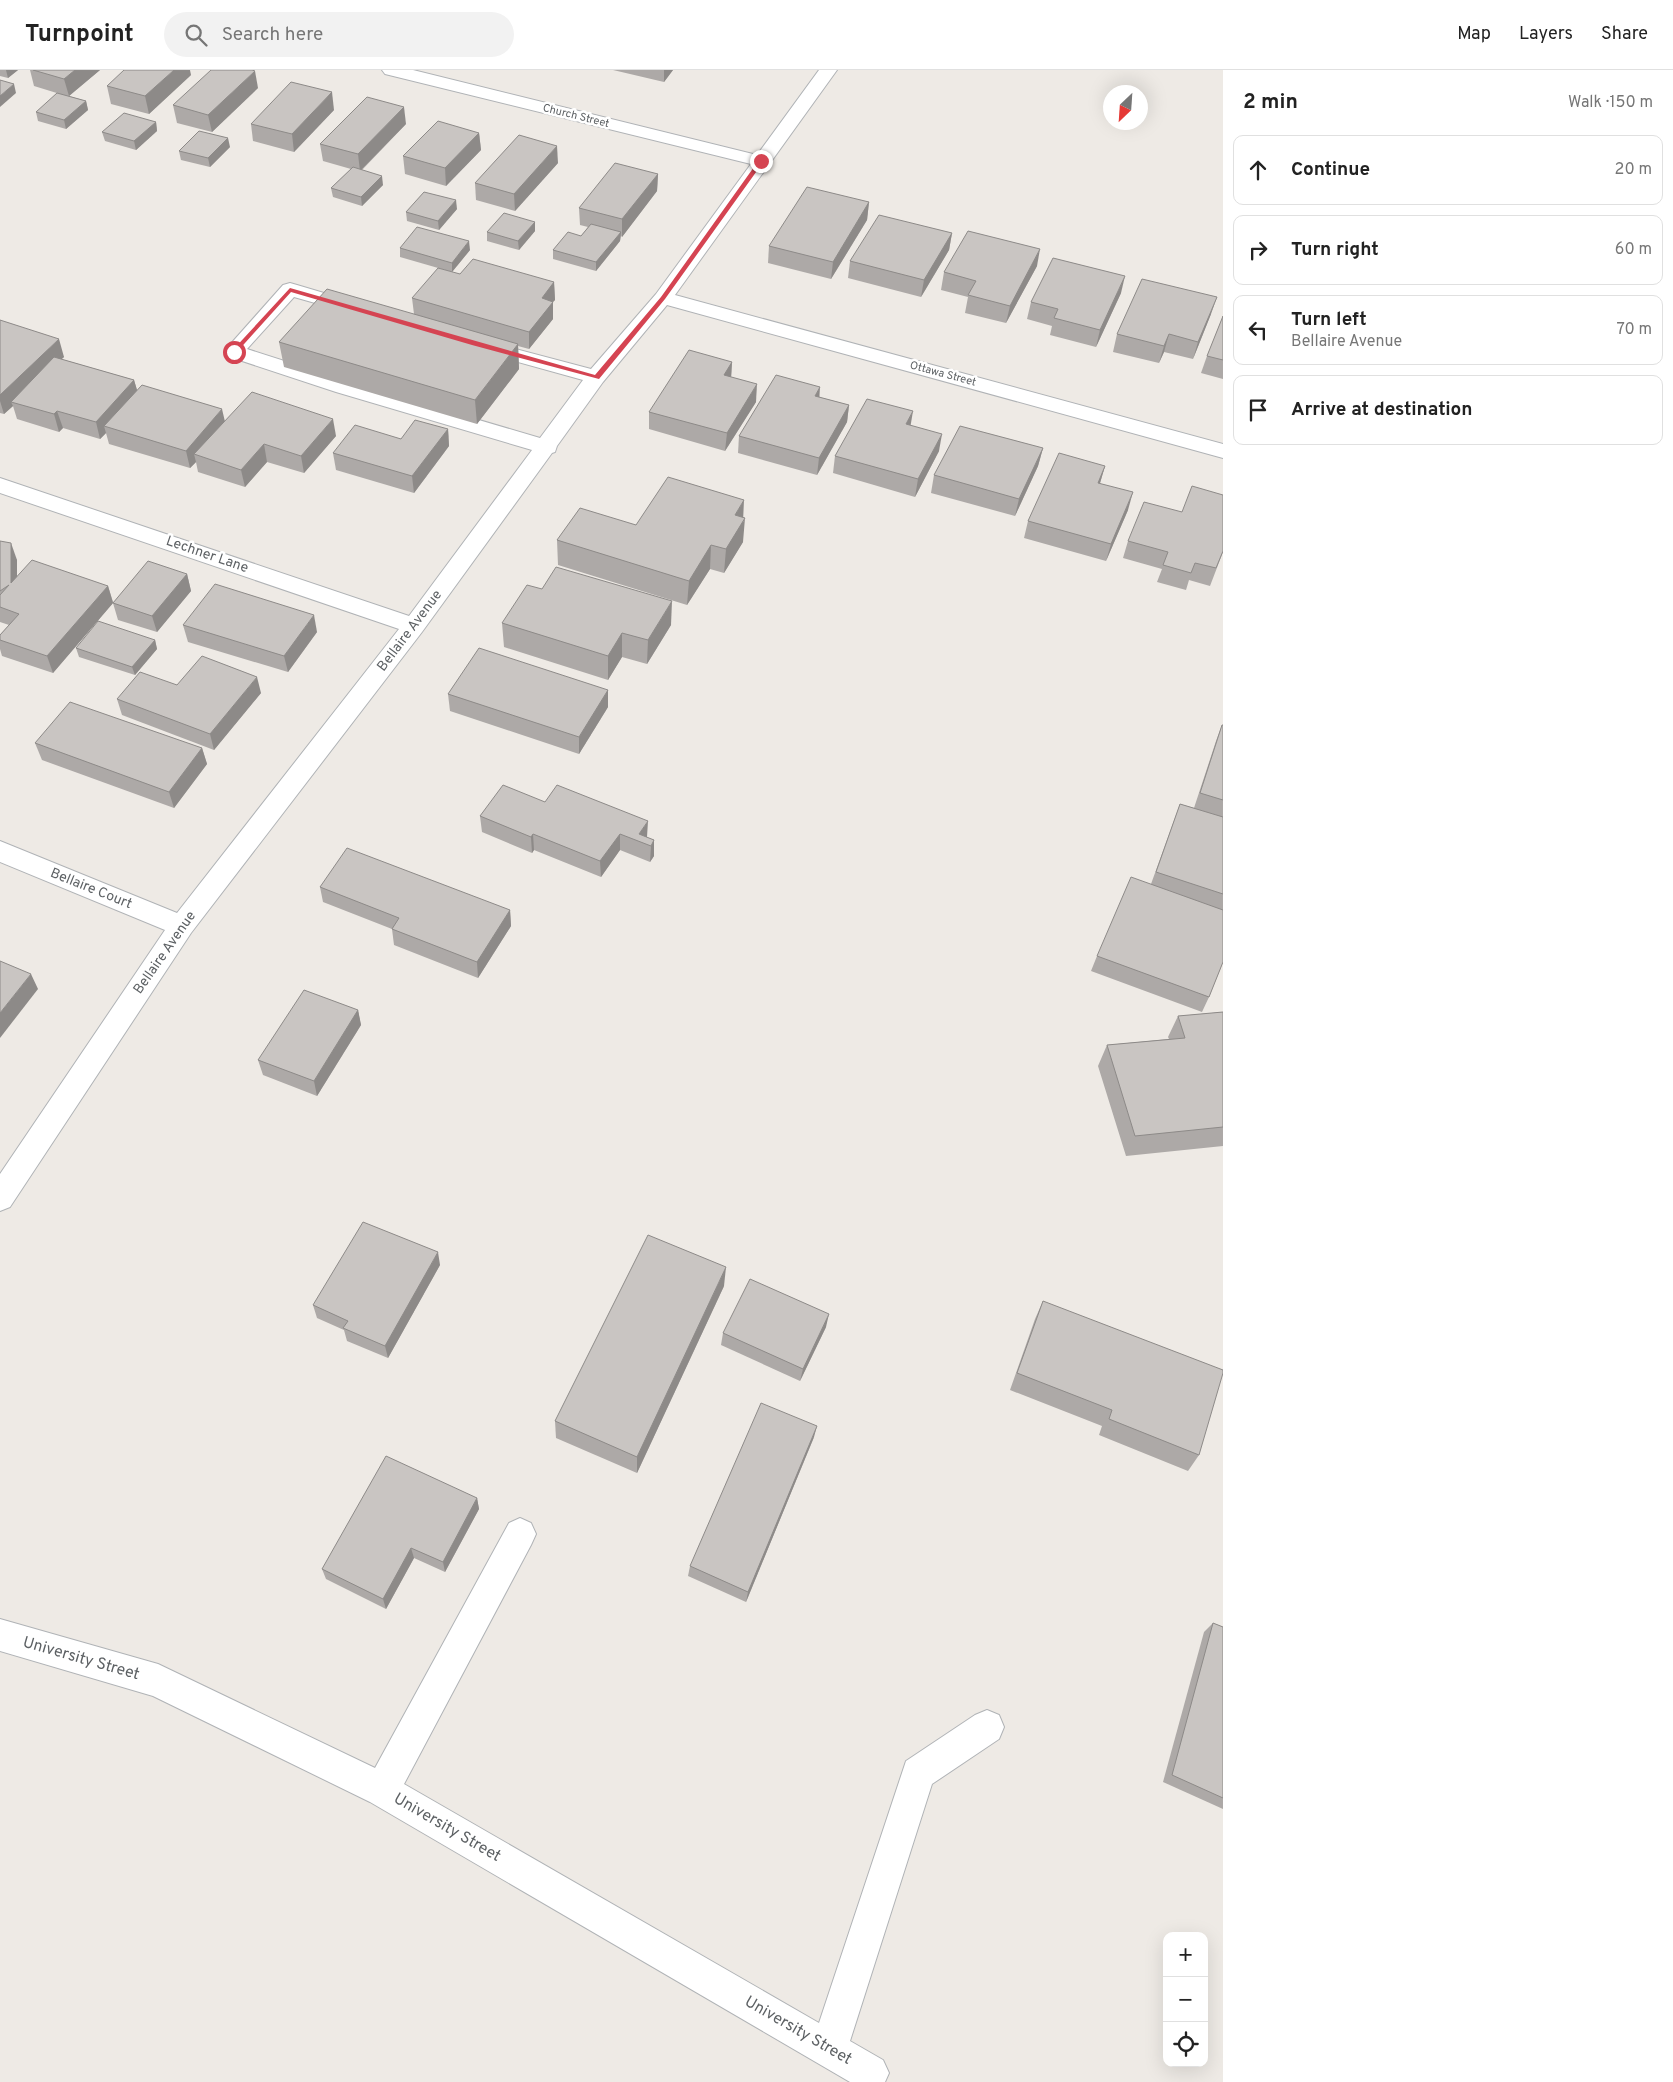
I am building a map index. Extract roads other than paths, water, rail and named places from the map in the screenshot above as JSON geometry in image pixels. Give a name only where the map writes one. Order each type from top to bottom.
[{"type":"street","name":"Church Street","points":[[391,70],[761,161]]},
{"type":"street","name":"Bellaire Avenue","points":[[0,1198],[182,926],[414,626],[547,447],[596,377],[663,298],[828,70]]},
{"type":"street","points":[[373,314],[290,290],[234,352],[343,387],[547,447]]},
{"type":"street","name":"Ottawa Street","points":[[663,298],[1223,451]]},
{"type":"street","points":[[465,341],[596,377]]},
{"type":"street","name":"Lechner Lane","points":[[0,485],[414,626]]},
{"type":"street","name":"Bellaire Court","points":[[0,851],[182,926]]},
{"type":"street","points":[[382,1790],[520,1534]]},
{"type":"street","name":"University Street","points":[[0,1635],[158,1681],[382,1790],[870,2073]]},
{"type":"street","points":[[829,2049],[918,1773],[987,1727]]}]
